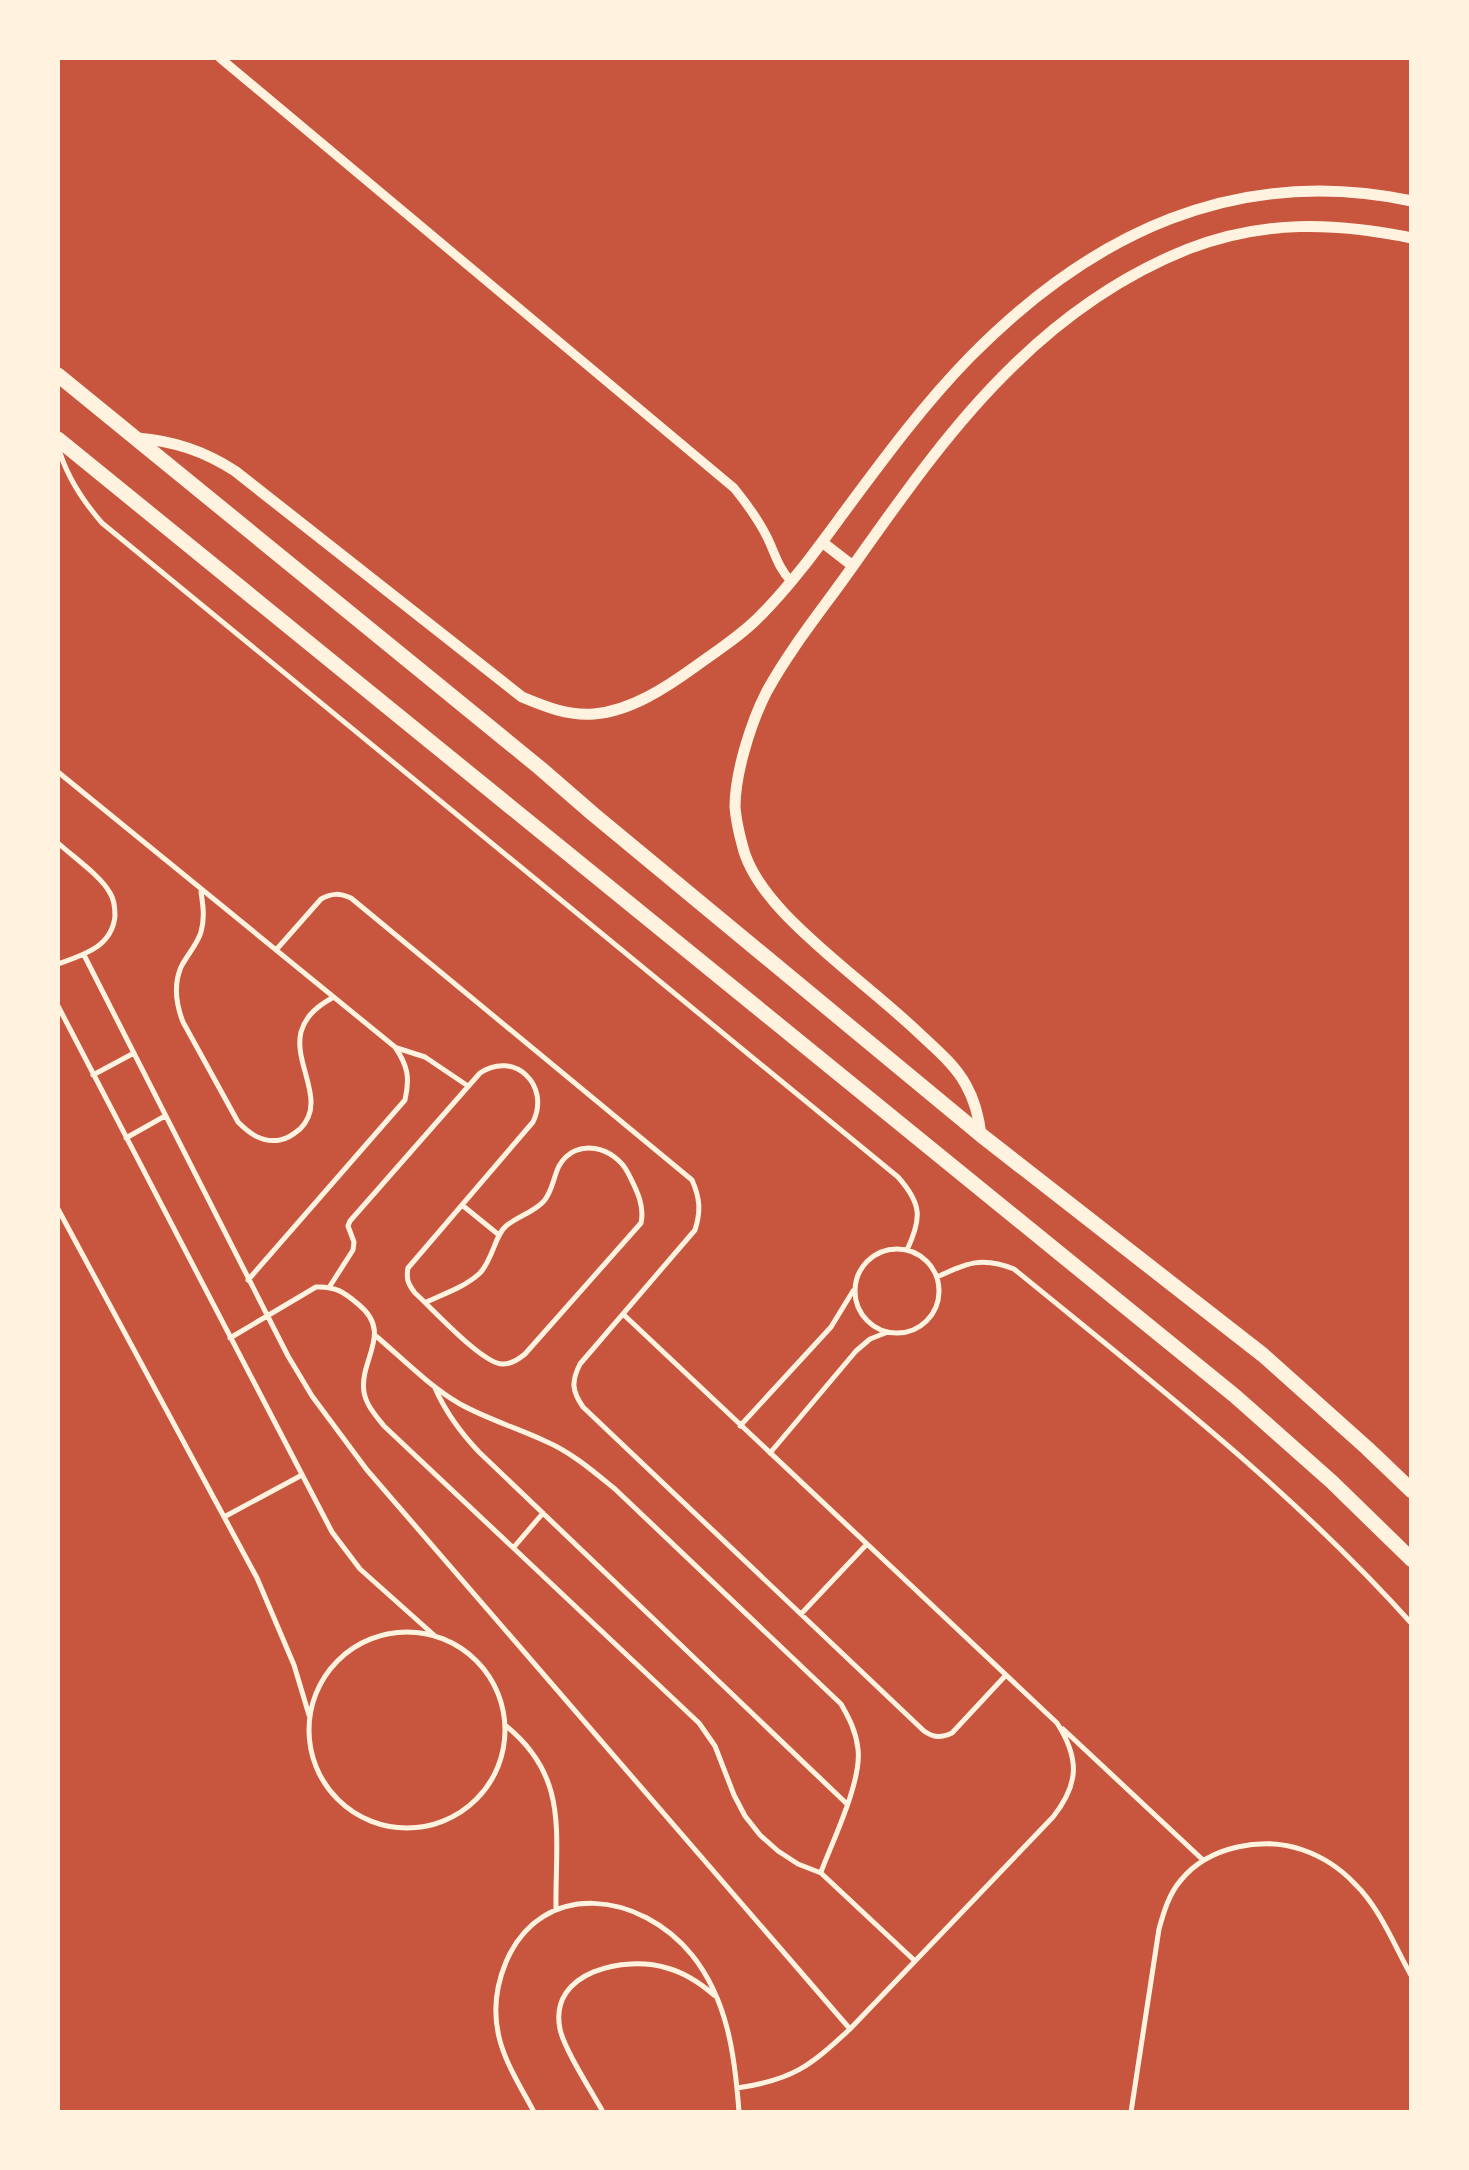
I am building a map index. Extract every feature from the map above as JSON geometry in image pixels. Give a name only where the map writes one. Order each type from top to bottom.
[{"type":"highway","points":[[58,376],[540,768],[982,1136],[1263,1354],[1412,1490]]},
{"type":"highway","points":[[58,438],[1235,1396],[1412,1560]]},
{"type":"street","points":[[220,58],[734,488],[756,517],[777,562],[791,581]]},
{"type":"street","points":[[137,438],[198,451],[235,471],[522,697],[560,712],[595,714],[629,705],[674,683],[740,634],[791,581],[926,407],[970,358],[1014,316],[1112,246],[1153,224],[1216,203],[1268,193],[1338,190],[1412,201]]},
{"type":"street","points":[[982,1136],[974,1101],[957,1070],[900,1014],[806,936],[764,892],[743,850],[735,810],[739,775],[766,692],[853,566],[976,403],[1015,364],[1106,291],[1189,249],[1250,231],[1317,225],[1412,238]]},
{"type":"street","points":[[822,542],[853,566]]},
{"type":"lane","points":[[58,446],[72,483],[102,523],[898,1176],[912,1192],[919,1212],[916,1232],[907,1250]]},
{"type":"lane","points":[[58,772],[395,1047],[406,1063],[410,1082],[405,1100],[248,1280]]},
{"type":"lane","points":[[58,842],[110,892],[116,911],[112,930],[101,946],[58,964]]},
{"type":"lane","points":[[200,889],[204,911],[201,933],[180,968],[176,1005],[238,1122],[249,1134],[263,1140],[278,1140],[293,1135],[304,1124],[311,1111],[312,1095],[298,1049],[302,1027],[314,1009],[333,997]]},
{"type":"lane","points":[[276,950],[321,899],[342,893],[352,898],[692,1180],[699,1196],[700,1214],[695,1230],[580,1364],[573,1378],[574,1394],[583,1407],[924,1732],[942,1737],[952,1733],[1006,1675]]},
{"type":"lane","points":[[84,954],[266,1315],[312,1396],[367,1470],[850,2029]]},
{"type":"lane","points":[[58,1006],[332,1532],[360,1569],[436,1636]]},
{"type":"lane","points":[[395,1047],[425,1057],[468,1086]]},
{"type":"lane","points":[[93,1075],[134,1054]]},
{"type":"lane","points":[[330,1286],[353,1250],[350,1222],[480,1073],[500,1064],[510,1066],[534,1085],[539,1110],[533,1122],[408,1268],[409,1286],[485,1359],[503,1364],[516,1361],[641,1223],[644,1212],[628,1174],[615,1156],[593,1148],[580,1150],[560,1166],[546,1198],[499,1234],[481,1272],[426,1302]]},
{"type":"lane","points":[[126,1138],[165,1116]]},
{"type":"lane","points":[[462,1205],[499,1234]]},
{"type":"lane","points":[[58,1209],[276,1619],[310,1718]]},
{"type":"lane","points":[[740,1426],[831,1327],[848,1302],[858,1274],[878,1253],[892,1249],[920,1255],[937,1277],[940,1292],[929,1319],[903,1333],[888,1332],[863,1316],[856,1303],[855,1288]]},
{"type":"lane","points":[[937,1277],[976,1261],[996,1262],[1014,1269],[1246,1459],[1331,1538],[1412,1624]]},
{"type":"lane","points":[[230,1338],[316,1287],[330,1286],[343,1291],[364,1309],[376,1336],[364,1392],[384,1426],[699,1722],[716,1746],[745,1816],[760,1835],[788,1858],[820,1872],[916,1962]]},
{"type":"lane","points":[[623,1314],[1203,1860]]},
{"type":"lane","points":[[770,1452],[856,1352],[870,1339],[888,1332]]},
{"type":"lane","points":[[376,1336],[433,1385],[471,1409],[550,1442],[584,1463],[840,1704],[854,1726],[859,1752],[856,1778],[820,1872]]},
{"type":"lane","points":[[433,1385],[460,1432],[846,1804]]},
{"type":"lane","points":[[224,1517],[302,1475]]},
{"type":"lane","points":[[514,1547],[543,1513]]},
{"type":"lane","points":[[800,1614],[866,1544]]},
{"type":"lane","points":[[402,1632],[436,1636],[479,1663],[498,1692],[505,1725],[501,1758],[474,1801],[445,1820],[395,1827],[362,1817],[325,1784],[311,1752],[313,1702],[328,1671],[353,1648],[402,1632]]},
{"type":"lane","points":[[737,2088],[768,2084],[798,2072],[823,2054],[1053,1817],[1066,1801],[1073,1781],[1074,1760],[1069,1741],[1057,1723]]},
{"type":"lane","points":[[505,1725],[534,1754],[552,1789],[556,1909]]},
{"type":"lane","points":[[1130,2112],[1158,1929],[1166,1902],[1182,1878],[1203,1860],[1234,1847],[1267,1845],[1300,1849],[1332,1864],[1358,1886],[1412,1977]]},
{"type":"lane","points":[[534,2112],[499,2038],[495,2007],[500,1976],[512,1947],[532,1922],[556,1909],[596,1902],[633,1910],[666,1929],[693,1956],[717,1997],[732,2041],[739,2112]]},
{"type":"lane","points":[[604,2112],[560,2030],[560,2010],[567,1991],[582,1976],[608,1966],[637,1963],[666,1967],[694,1978],[717,1997]]}]
